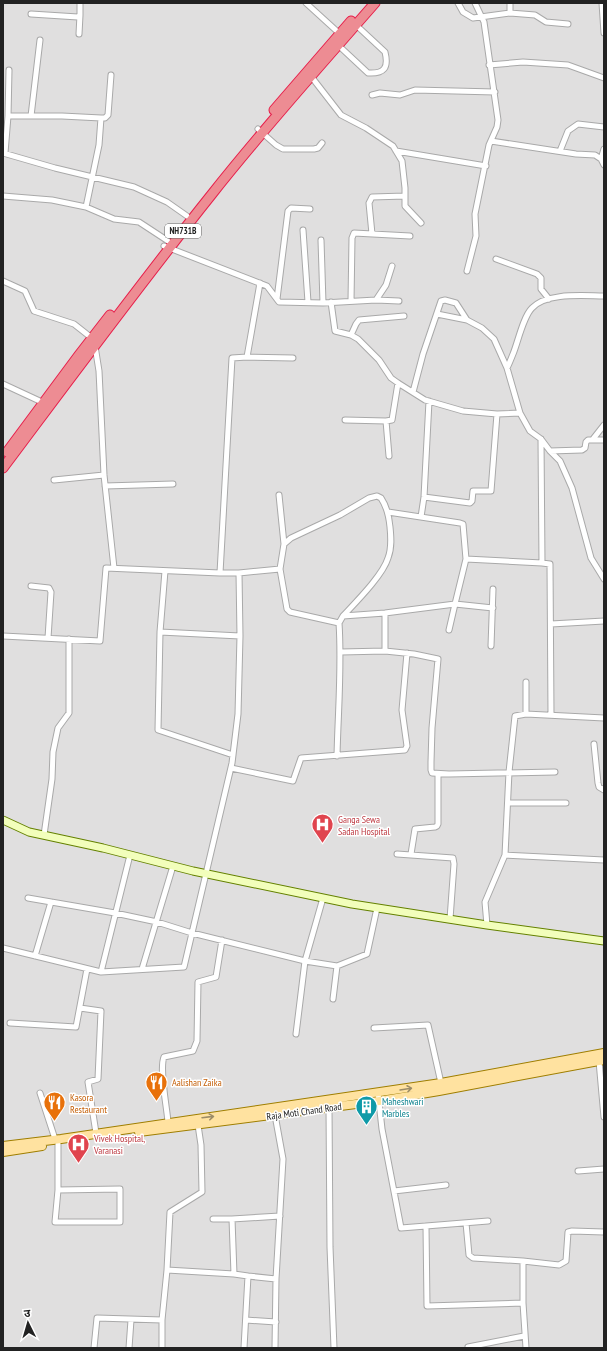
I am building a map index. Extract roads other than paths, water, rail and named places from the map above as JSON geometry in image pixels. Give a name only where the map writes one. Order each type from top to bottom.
[{"type":"highway","name":"NH731B","points":[[3,468],[187,216],[367,3]]},
{"type":"highway","name":"NH731B","points":[[308,74],[338,45],[375,3]]},
{"type":"highway","name":"NH731B","points":[[167,245],[216,189],[260,131]]},
{"type":"highway","name":"NH731B","points":[[3,458],[44,403],[94,342]]},
{"type":"main road","points":[[3,1146],[56,1142],[96,1133],[168,1122],[378,1097],[441,1083],[604,1053]]},
{"type":"main road","name":"Raja Moti Chand Road","points":[[3,1152],[56,1142],[329,1108],[378,1097],[439,1091],[601,1061]]},
{"type":"street","points":[[78,34],[80,3]]},
{"type":"street","points":[[306,3],[340,34]]},
{"type":"street","points":[[458,3],[461,10],[466,15],[473,18],[510,13],[536,15],[546,22],[568,24]]},
{"type":"street","points":[[467,270],[476,236],[475,214],[491,141],[497,127],[498,120],[484,26],[482,17],[475,3]]},
{"type":"street","points":[[510,3],[510,13]]},
{"type":"street","points":[[602,3],[604,33]]},
{"type":"street","points":[[31,14],[50,14],[73,17],[78,17],[80,15]]},
{"type":"street","points":[[338,45],[368,73],[380,72],[385,69],[385,52],[356,25]]},
{"type":"street","points":[[31,116],[40,40]]},
{"type":"street","points":[[489,65],[523,62],[568,65],[604,78]]},
{"type":"street","points":[[9,70],[6,84],[8,116],[5,127],[4,153],[55,168],[134,187],[168,202],[187,216]]},
{"type":"street","points":[[308,74],[341,115],[366,128],[393,146],[402,162],[405,206],[421,223]]},
{"type":"street","points":[[8,116],[105,118],[108,115],[111,75]]},
{"type":"street","points":[[372,95],[385,94],[400,96],[409,91],[415,90],[495,92]]},
{"type":"street","points":[[86,207],[99,145],[101,118]]},
{"type":"street","points":[[560,151],[568,131],[578,124],[604,126]]},
{"type":"street","points":[[260,131],[276,146],[282,149],[314,149],[318,148],[322,143]]},
{"type":"street","points":[[491,141],[576,154],[591,154],[598,156],[604,165]]},
{"type":"street","points":[[601,159],[604,149]]},
{"type":"street","points":[[396,151],[486,166]]},
{"type":"street","points":[[3,196],[52,200],[86,207],[114,219],[139,222],[167,245],[267,286],[279,302],[323,303],[376,300],[399,301]]},
{"type":"street","points":[[372,234],[369,203],[372,197],[405,196]]},
{"type":"street","points":[[277,299],[288,211],[291,208],[310,209]]},
{"type":"street","points":[[303,230],[308,302]]},
{"type":"street","points":[[351,301],[352,238],[354,233],[410,236]]},
{"type":"street","points":[[321,240],[323,303]]},
{"type":"street","points":[[496,259],[537,274],[541,278],[541,289],[549,299]]},
{"type":"street","points":[[376,300],[386,285],[392,266]]},
{"type":"street","points":[[3,280],[25,291],[34,311],[74,324],[94,342],[99,371],[104,475],[114,568]]},
{"type":"street","points":[[247,357],[260,283]]},
{"type":"street","points":[[507,368],[531,308],[540,302],[557,297],[604,296]]},
{"type":"street","points":[[413,392],[422,354],[441,301],[445,300],[457,304],[467,320]]},
{"type":"street","points":[[331,302],[335,331],[351,335],[358,339],[379,360],[391,378],[425,400],[463,411],[497,414],[520,413]]},
{"type":"street","points":[[437,314],[467,320],[482,328],[494,339],[507,368],[520,413],[530,431],[541,439],[550,451],[560,460],[572,488],[590,558],[604,579]]},
{"type":"street","points":[[351,335],[359,320],[404,316]]},
{"type":"street","points":[[220,573],[232,358],[293,358]]},
{"type":"street","points":[[345,420],[392,420],[398,383]]},
{"type":"street","points":[[3,384],[44,403]]},
{"type":"street","points":[[421,517],[424,497],[429,401]]},
{"type":"street","points":[[424,497],[470,503],[472,501],[473,491],[490,491],[497,414]]},
{"type":"street","points":[[386,421],[389,456]]},
{"type":"street","points":[[593,439],[604,425]]},
{"type":"street","points":[[541,439],[542,563]]},
{"type":"street","points":[[550,451],[582,450],[585,448],[586,442],[593,439],[604,440]]},
{"type":"street","points":[[54,480],[104,475]]},
{"type":"street","points":[[105,486],[173,484]]},
{"type":"street","points":[[279,495],[284,544],[280,570],[287,609],[290,612],[339,622]]},
{"type":"street","points":[[284,544],[291,538],[340,515],[373,496],[381,498],[388,512],[391,540],[388,558],[379,574],[339,622],[341,652],[338,684],[337,756]]},
{"type":"street","points":[[388,512],[460,522],[463,524],[466,559],[449,630]]},
{"type":"street","points":[[466,559],[550,564],[551,715]]},
{"type":"street","points":[[3,636],[100,641],[106,568],[220,573],[280,570]]},
{"type":"street","points":[[165,571],[160,632],[158,730],[233,755]]},
{"type":"street","points":[[3,948],[101,972],[184,967],[233,755],[238,714],[240,636],[239,573]]},
{"type":"street","points":[[31,586],[49,588],[51,592],[48,638]]},
{"type":"street","points":[[491,646],[493,589]]},
{"type":"street","points":[[343,616],[385,613],[455,604],[493,608]]},
{"type":"street","points":[[385,613],[385,651]]},
{"type":"street","points":[[551,624],[604,621]]},
{"type":"street","points":[[160,632],[240,636]]},
{"type":"street","points":[[44,835],[58,728],[69,713],[69,639]]},
{"type":"street","points":[[341,652],[385,651],[407,653],[438,659],[432,728],[430,762],[431,772],[438,774],[555,772]]},
{"type":"street","points":[[230,768],[293,781],[301,758],[402,750],[407,748],[402,710],[407,653]]},
{"type":"street","points":[[526,682],[526,714]]},
{"type":"street","points":[[487,925],[485,902],[505,855],[509,772],[515,716],[526,714],[604,718]]},
{"type":"street","points":[[594,744],[598,783],[599,787],[604,790]]},
{"type":"street","points":[[411,854],[415,829],[435,827],[438,824],[438,774]]},
{"type":"street","points":[[508,803],[566,803]]},
{"type":"street","points":[[3,820],[29,832],[130,854],[206,874],[323,898],[487,925],[604,941]]},
{"type":"street","points":[[101,972],[130,854]]},
{"type":"street","points":[[397,854],[453,858],[454,864],[450,919]]},
{"type":"street","points":[[505,855],[604,860]]},
{"type":"street","points":[[142,969],[173,866]]},
{"type":"street","points":[[28,898],[157,922],[192,933],[305,961],[337,966],[367,954],[377,908]]},
{"type":"street","points":[[296,1034],[305,961],[323,898]]},
{"type":"street","points":[[35,956],[51,902]]},
{"type":"street","points":[[168,1122],[162,1060],[164,1057],[193,1051],[197,1041],[198,982],[216,977],[222,940]]},
{"type":"street","points":[[333,999],[337,966]]},
{"type":"street","points":[[10,1023],[76,1027],[87,969]]},
{"type":"street","points":[[80,1008],[101,1011],[98,1079],[88,1082],[96,1133]]},
{"type":"street","points":[[374,1028],[428,1025],[441,1083]]},
{"type":"street","points":[[601,1061],[604,1117]]},
{"type":"street","points":[[40,1093],[56,1142],[58,1190],[55,1222],[120,1222],[120,1189],[58,1190]]},
{"type":"street","points":[[378,1097],[401,1228],[488,1221]]},
{"type":"street","points":[[329,1108],[330,1247],[334,1348]]},
{"type":"street","points":[[275,1115],[283,1158],[276,1279],[275,1348]]},
{"type":"street","points":[[162,1348],[162,1320],[167,1270],[170,1212],[202,1192],[201,1145],[198,1125]]},
{"type":"street","points":[[578,1171],[604,1169]]},
{"type":"street","points":[[394,1191],[446,1185]]},
{"type":"street","points":[[213,1219],[280,1216]]},
{"type":"street","points":[[232,1219],[234,1274]]},
{"type":"street","points":[[466,1223],[470,1257],[559,1265],[566,1261],[568,1232],[604,1232]]},
{"type":"street","points":[[426,1226],[427,1306],[523,1303]]},
{"type":"street","points":[[523,1261],[524,1336],[526,1348]]},
{"type":"street","points":[[167,1270],[234,1274],[276,1279]]},
{"type":"street","points":[[244,1348],[248,1276]]},
{"type":"street","points":[[94,1348],[97,1318],[162,1320]]},
{"type":"street","points":[[129,1348],[131,1320]]},
{"type":"street","points":[[246,1320],[276,1322]]},
{"type":"street","points":[[468,1347],[493,1345],[524,1336]]},
{"type":"place","name":"Ganga Sewa Sadan Hospital","points":[[323,844]]},
{"type":"place","name":"Aalishan Zaika","points":[[157,1102]]},
{"type":"place","name":"Kasora Restaurant","points":[[54,1122]]},
{"type":"place","name":"Maheshwari Marbles","points":[[367,1126]]},
{"type":"place","name":"Vivek Hospital, Varanasi","points":[[79,1164]]}]
